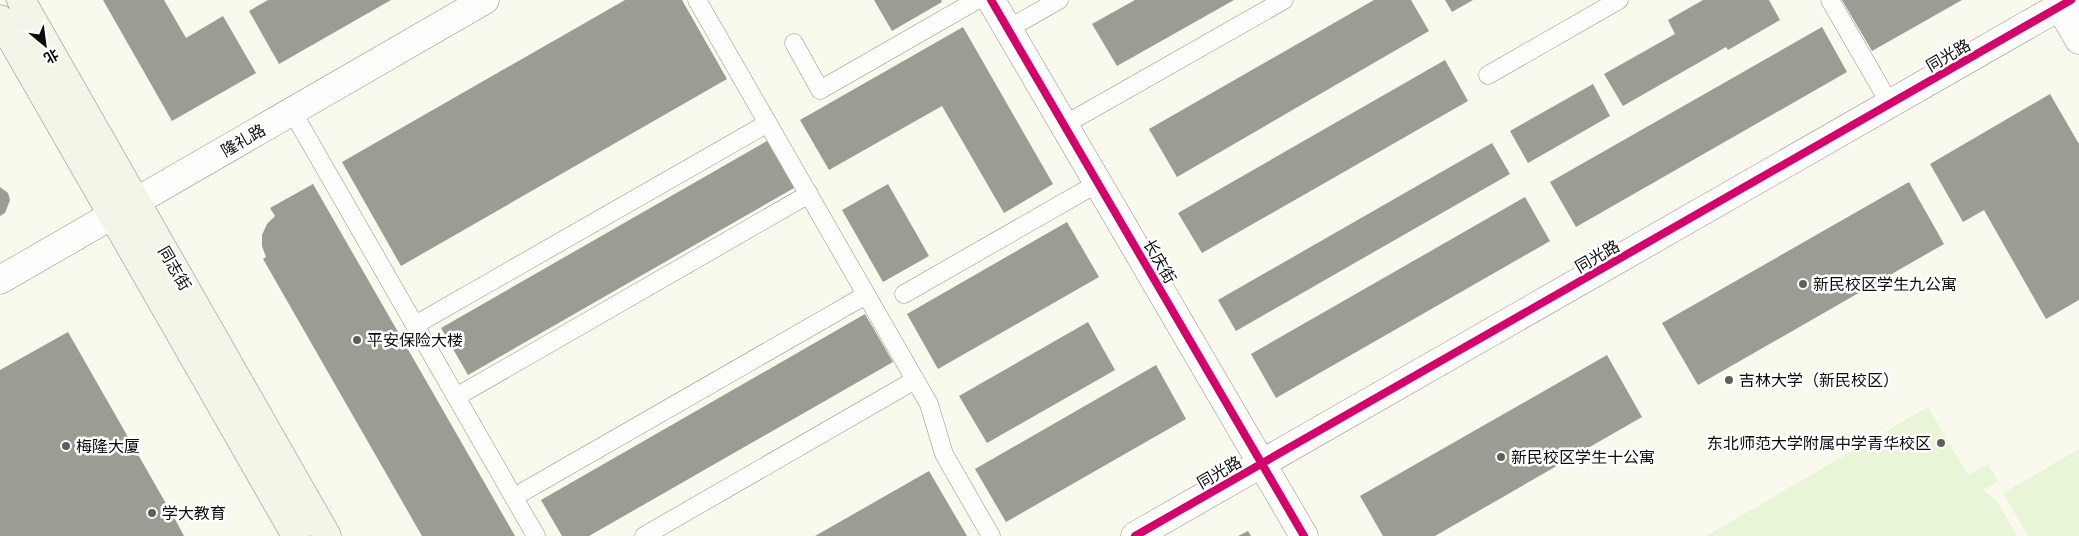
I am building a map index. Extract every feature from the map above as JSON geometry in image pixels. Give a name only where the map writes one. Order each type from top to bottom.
[{"type":"main road","name":"同志街","points":[[21,0],[328,536]]},
{"type":"main road","name":"同志街","points":[[0,19],[114,214],[296,536]]},
{"type":"street","name":"隆礼路","points":[[0,280],[485,0]]},
{"type":"street","name":"长庆街","points":[[991,0],[1304,536]]},
{"type":"street","name":"同光路","points":[[1135,536],[1890,104],[2062,2]]},
{"type":"street","points":[[2062,2],[2079,40]]},
{"type":"lane","points":[[697,0],[930,404],[944,454],[991,536]]},
{"type":"lane","points":[[794,44],[820,90],[977,0]]},
{"type":"lane","points":[[1008,29],[1059,0]]},
{"type":"lane","points":[[1064,124],[1284,0]]},
{"type":"lane","points":[[1488,75],[1619,0]]},
{"type":"lane","points":[[1830,0],[1890,104]]},
{"type":"lane","points":[[292,112],[536,536]]},
{"type":"lane","points":[[415,326],[768,123]]},
{"type":"lane","points":[[904,294],[1098,183]]},
{"type":"lane","points":[[456,397],[809,194]]},
{"type":"lane","points":[[514,497],[866,295]]},
{"type":"lane","points":[[644,536],[915,380]]},
{"type":"green space","points":[[1928,407],[1968,475],[1988,464],[1998,481],[1983,490],[1997,501],[2017,536],[1706,536]]},
{"type":"green space","points":[[2079,449],[2079,536],[2028,536],[2003,493]]},
{"type":"building","points":[[103,0],[164,0],[186,38],[223,16],[256,73],[172,121]]},
{"type":"building","points":[[268,0],[391,0],[279,64],[249,11]]},
{"type":"building","points":[[625,0],[682,0],[727,79],[401,266],[342,162]]},
{"type":"building","points":[[874,0],[941,0],[942,2],[892,31]]},
{"type":"building","points":[[1135,0],[1234,0],[1117,66],[1092,24]]},
{"type":"building","points":[[1374,0],[1411,0],[1429,31],[1177,177],[1149,129]]},
{"type":"building","points":[[1445,0],[1473,0],[1452,12]]},
{"type":"building","points":[[1703,0],[1769,0],[1780,20],[1728,50],[1726,47],[1623,106],[1604,74],[1675,34],[1668,20]]},
{"type":"building","points":[[1842,0],[1962,0],[1872,51]]},
{"type":"building","points":[[963,27],[1053,184],[1004,213],[942,106],[829,170],[800,120]]},
{"type":"building","points":[[1822,27],[1847,72],[1576,227],[1550,182]]},
{"type":"building","points":[[1445,60],[1468,101],[1202,253],[1178,213]]},
{"type":"building","points":[[1593,84],[1610,116],[1528,163],[1510,131]]},
{"type":"building","points":[[2050,94],[2079,144],[2079,300],[2046,319],[1984,210],[1963,222],[1930,164]]},
{"type":"building","points":[[767,141],[794,188],[468,375],[441,328]]},
{"type":"building","points":[[1492,143],[1510,174],[1236,331],[1218,300]]},
{"type":"building","name":"新民校区学生九公寓","points":[[1909,182],[1944,244],[1698,385],[1662,323]]},
{"type":"building","name":"平安保险大楼","points":[[313,184],[515,536],[422,536],[263,259],[266,257],[262,246],[262,235],[267,224],[275,216],[270,208]]},
{"type":"building","points":[[888,184],[929,256],[883,282],[842,210]]},
{"type":"building","points":[[0,187],[8,193],[10,200],[5,213],[0,216]]},
{"type":"building","points":[[1525,197],[1550,241],[1276,398],[1251,354]]},
{"type":"building","points":[[1067,222],[1099,277],[938,369],[907,314]]},
{"type":"building","points":[[865,314],[893,362],[589,536],[562,536],[541,500]]},
{"type":"building","points":[[1088,322],[1115,370],[987,443],[959,396]]},
{"type":"building","name":"梅隆大厦","points":[[68,332],[184,536],[0,536],[0,370]]},
{"type":"building","name":"新民校区学生十公寓","points":[[1607,355],[1642,417],[1435,536],[1383,536],[1360,496]]},
{"type":"building","points":[[1156,365],[1186,419],[1006,522],[975,469]]},
{"type":"building","points":[[929,471],[967,536],[815,536]]},
{"type":"building","points":[[1248,531],[1251,536],[1238,536]]},
{"type":"cycle path","points":[[991,0],[1304,536]]},
{"type":"cycle path","points":[[1135,536],[2071,0]]},
{"type":"place","name":"新民校区学生九公寓","points":[[1803,284]]},
{"type":"place","name":"平安保险大楼","points":[[357,340]]},
{"type":"place","name":"吉林大学（新民校区）","points":[[1729,380]]},
{"type":"place","name":"东北师范大学附属中学青华校区","points":[[1941,443]]},
{"type":"place","name":"梅隆大厦","points":[[66,446]]},
{"type":"place","name":"新民校区学生十公寓","points":[[1501,457]]},
{"type":"place","name":"学大教育","points":[[152,513]]}]
